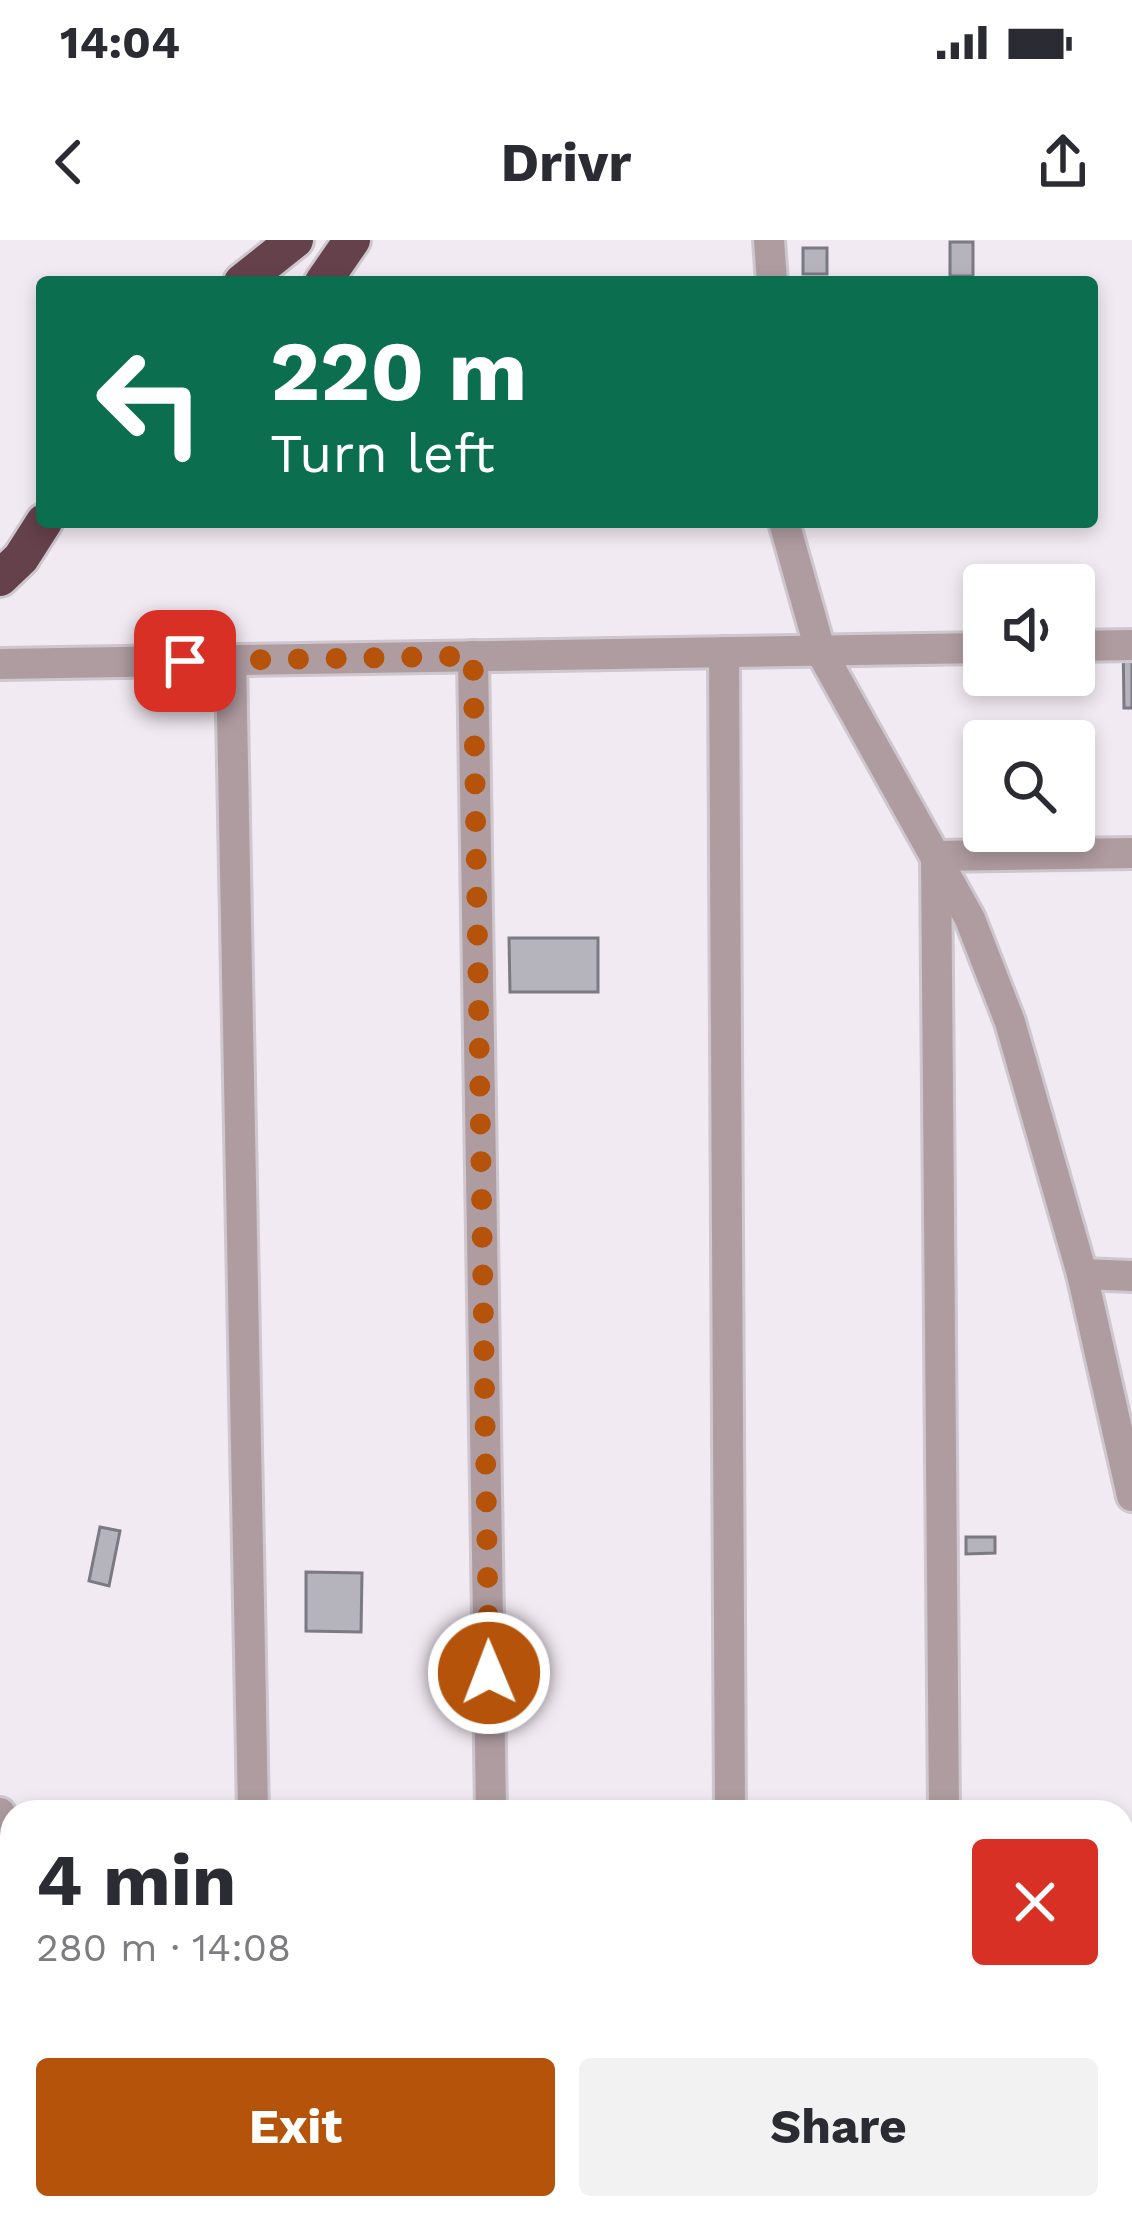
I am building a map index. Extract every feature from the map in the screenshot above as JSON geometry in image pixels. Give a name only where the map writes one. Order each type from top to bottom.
[{"type":"highway","points":[[250,276],[295,240]]},
{"type":"highway","points":[[327,276],[352,240]]},
{"type":"highway","points":[[11,568],[40,528]]},
{"type":"highway","points":[[11,568],[61,528]]},
{"type":"street","points":[[769,240],[772,276]]},
{"type":"street","points":[[786,528],[820,650],[970,919],[1010,1022],[1082,1274],[1132,1496]]},
{"type":"street","points":[[1095,646],[1132,645]]},
{"type":"street","points":[[0,664],[963,647]]},
{"type":"street","points":[[724,652],[730,1800]]},
{"type":"street","points":[[473,656],[491,1800]]},
{"type":"street","points":[[231,660],[253,1800]]},
{"type":"street","points":[[936,856],[1132,853]]},
{"type":"street","points":[[936,856],[944,1800]]},
{"type":"street","points":[[1082,1274],[1132,1276]]},
{"type":"building","points":[[950,242],[973,242],[973,276],[950,276]]},
{"type":"building","points":[[803,248],[827,248],[827,274],[803,274]]},
{"type":"building","points":[[1123,637],[1132,637],[1132,708],[1124,708]]},
{"type":"building","points":[[509,938],[598,938],[598,992],[510,992]]},
{"type":"building","points":[[100,1527],[120,1531],[109,1586],[89,1581]]},
{"type":"building","points":[[966,1537],[995,1537],[995,1553],[966,1554]]},
{"type":"building","points":[[306,1572],[362,1573],[361,1632],[306,1631]]},
{"type":"route","points":[[185,661],[473,656],[489,1673]]}]
